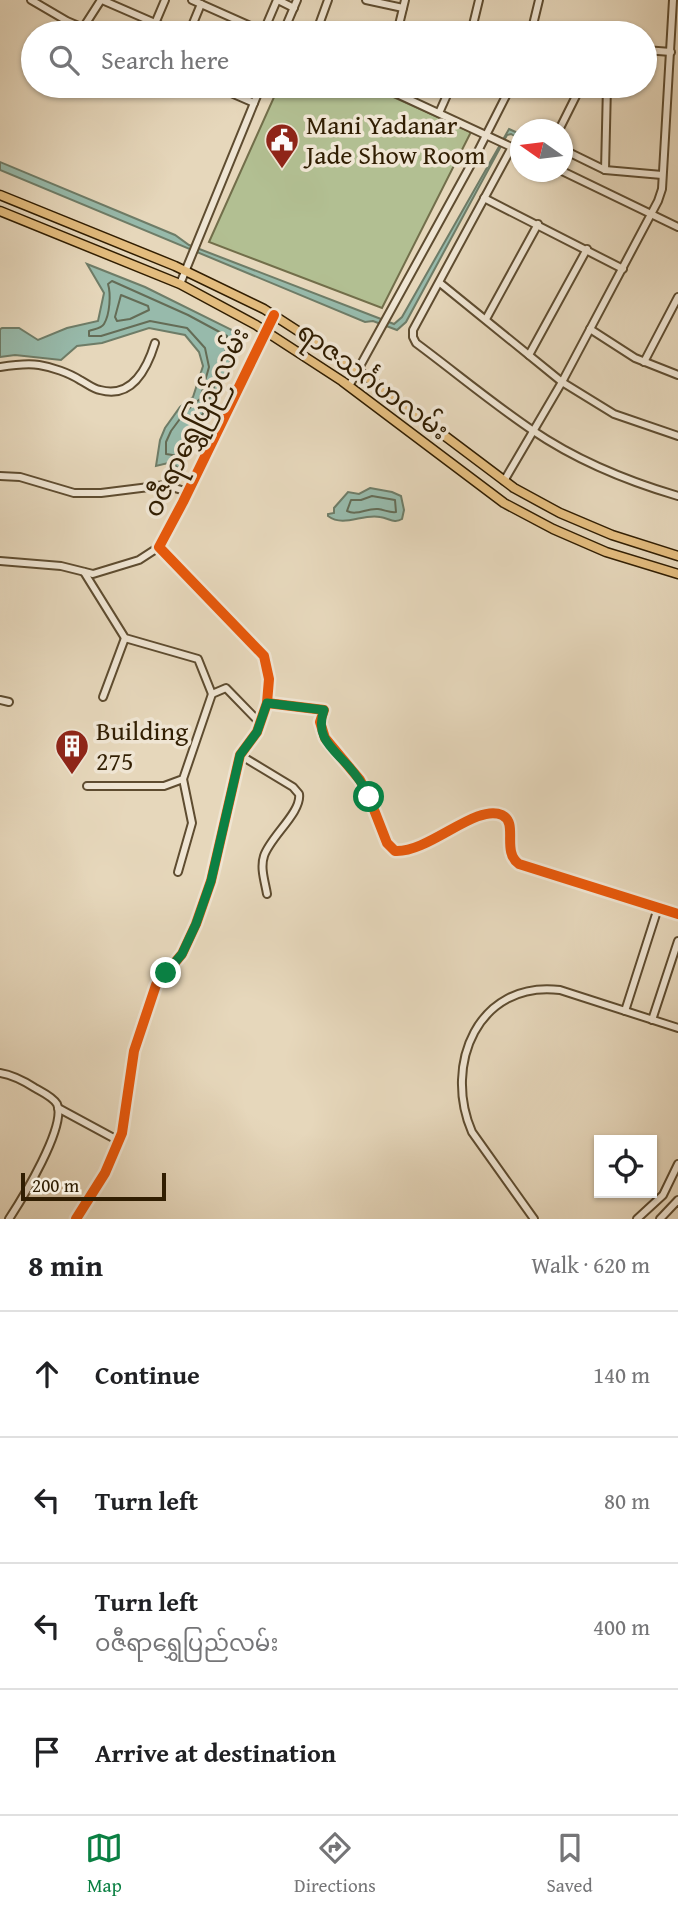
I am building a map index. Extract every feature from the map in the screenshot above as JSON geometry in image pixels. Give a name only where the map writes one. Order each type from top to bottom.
[{"type":"main road","name":"ရာဇသင်္ဂဟလမ်း","points":[[0,195],[186,272],[274,315],[358,371],[504,481],[560,513],[612,535],[678,556]]},
{"type":"main road","name":"ရာဇသင်္ဂဟလမ်း","points":[[0,211],[180,284],[267,332],[349,386],[504,503],[552,529],[606,552],[678,574]]},
{"type":"street","points":[[31,0],[71,21]]},
{"type":"street","points":[[88,21],[101,0],[150,21]]},
{"type":"street","points":[[156,21],[165,0]]},
{"type":"street","points":[[192,0],[238,21]]},
{"type":"street","points":[[269,21],[277,0],[294,8]]},
{"type":"street","points":[[289,21],[297,0]]},
{"type":"street","points":[[320,21],[328,0]]},
{"type":"street","points":[[366,0],[403,8]]},
{"type":"street","points":[[400,21],[405,0]]},
{"type":"street","points":[[474,21],[479,0]]},
{"type":"street","points":[[530,0],[539,1],[534,21]]},
{"type":"street","points":[[504,481],[562,382],[655,207],[662,175],[673,0]]},
{"type":"street","points":[[194,21],[201,4]]},
{"type":"street","points":[[657,51],[671,52]]},
{"type":"street","points":[[243,98],[254,103]]},
{"type":"street","points":[[180,284],[256,98]]},
{"type":"street","points":[[406,98],[510,146]]},
{"type":"street","points":[[439,113],[446,98]]},
{"type":"street","points":[[349,386],[505,98]]},
{"type":"street","points":[[565,119],[577,98]]},
{"type":"street","points":[[605,170],[607,98]]},
{"type":"street","points":[[510,151],[413,330],[413,337],[416,343],[533,430],[582,459],[648,487],[678,496]]},
{"type":"street","points":[[573,154],[605,170],[662,175]]},
{"type":"street","points":[[573,175],[655,207],[678,227]]},
{"type":"street","points":[[484,198],[623,269]]},
{"type":"street","points":[[486,319],[538,224]]},
{"type":"street","points":[[529,355],[587,249]]},
{"type":"street","points":[[440,284],[562,382],[614,414],[678,436]]},
{"type":"street","points":[[644,362],[678,297]]},
{"type":"street","name":"ဝဇီရာရွှေပြည်လမ်း","points":[[76,1219],[104,1173],[122,1133],[134,1051],[146,1010],[156,985],[182,954],[196,924],[211,881],[240,755],[257,732],[267,703],[269,678],[264,656],[159,547],[274,315]]},
{"type":"street","points":[[590,329],[644,362],[678,375]]},
{"type":"street","points":[[0,367],[40,365],[76,377],[99,390],[117,391],[132,386],[149,363],[155,343]]},
{"type":"street","points":[[0,476],[20,477],[74,493],[101,493],[165,485],[188,492]]},
{"type":"street","points":[[0,561],[61,566],[93,574],[139,560],[159,547]]},
{"type":"street","points":[[85,572],[125,638],[198,659],[212,694],[183,779],[192,823],[178,872]]},
{"type":"street","points":[[103,696],[125,638]]},
{"type":"street","points":[[212,694],[226,688],[260,723]]},
{"type":"street","points":[[0,700],[9,702]]},
{"type":"street","points":[[267,703],[324,710],[320,722],[325,738],[360,780],[387,844],[396,851],[416,849],[479,817],[492,813],[500,814],[507,818],[510,825],[511,853],[519,864],[678,914]]},
{"type":"street","points":[[240,755],[293,787],[300,799],[263,858],[267,894]]},
{"type":"street","points":[[87,786],[164,786],[183,779]]},
{"type":"street","points":[[625,1011],[658,908]]},
{"type":"street","points":[[652,1020],[678,941]]},
{"type":"street","points":[[534,1219],[472,1132],[467,1119],[460,1086],[469,1043],[480,1021],[512,996],[527,990],[546,988],[560,990],[678,1028]]},
{"type":"street","points":[[0,1073],[10,1074],[26,1082],[56,1101],[58,1108],[55,1127],[40,1166],[9,1219]]},
{"type":"street","points":[[58,1108],[119,1141]]},
{"type":"street","points":[[637,1219],[663,1195],[678,1164]]},
{"type":"street","points":[[660,1219],[678,1200]]},
{"type":"shaded area","points":[[274,98],[396,98],[471,132],[382,308],[209,242]]},
{"type":"water","points":[[510,129],[510,134],[507,135],[406,322],[397,330],[373,321],[365,322],[0,170],[0,162],[175,235],[189,245],[394,324],[402,317]]},
{"type":"water","points":[[87,264],[145,287],[234,331],[233,349],[223,385],[180,470],[172,462],[156,466],[165,428],[180,407],[193,397],[203,366],[199,352],[185,335],[149,328],[102,343],[77,346],[61,360],[15,355],[0,357],[2,328],[19,328],[38,340],[67,328],[98,321],[104,293]]},
{"type":"water","points":[[370,488],[401,496],[404,510],[402,519],[394,521],[374,516],[340,521],[328,516],[334,513],[334,508],[348,492],[359,494]]},
{"type":"cycle path","points":[[76,1219],[105,1173],[122,1133],[134,1051],[156,985],[182,954],[196,924],[211,881],[240,755],[257,732],[267,703],[269,679],[264,656],[159,547],[274,315]]},
{"type":"cycle path","points":[[267,703],[324,710],[320,722],[325,738],[360,780],[387,843],[395,851],[422,845],[479,816],[491,813],[502,815],[509,824],[511,852],[519,864],[678,914]]},
{"type":"place","name":"Mani Yadanar Jade Show Room","points":[[282,170]]},
{"type":"place","name":"Building 275","points":[[72,776]]},
{"type":"route","points":[[166,973],[182,954],[196,924],[211,881],[240,755],[257,732],[267,703],[324,710],[320,722],[325,738],[360,780],[369,797]]}]
